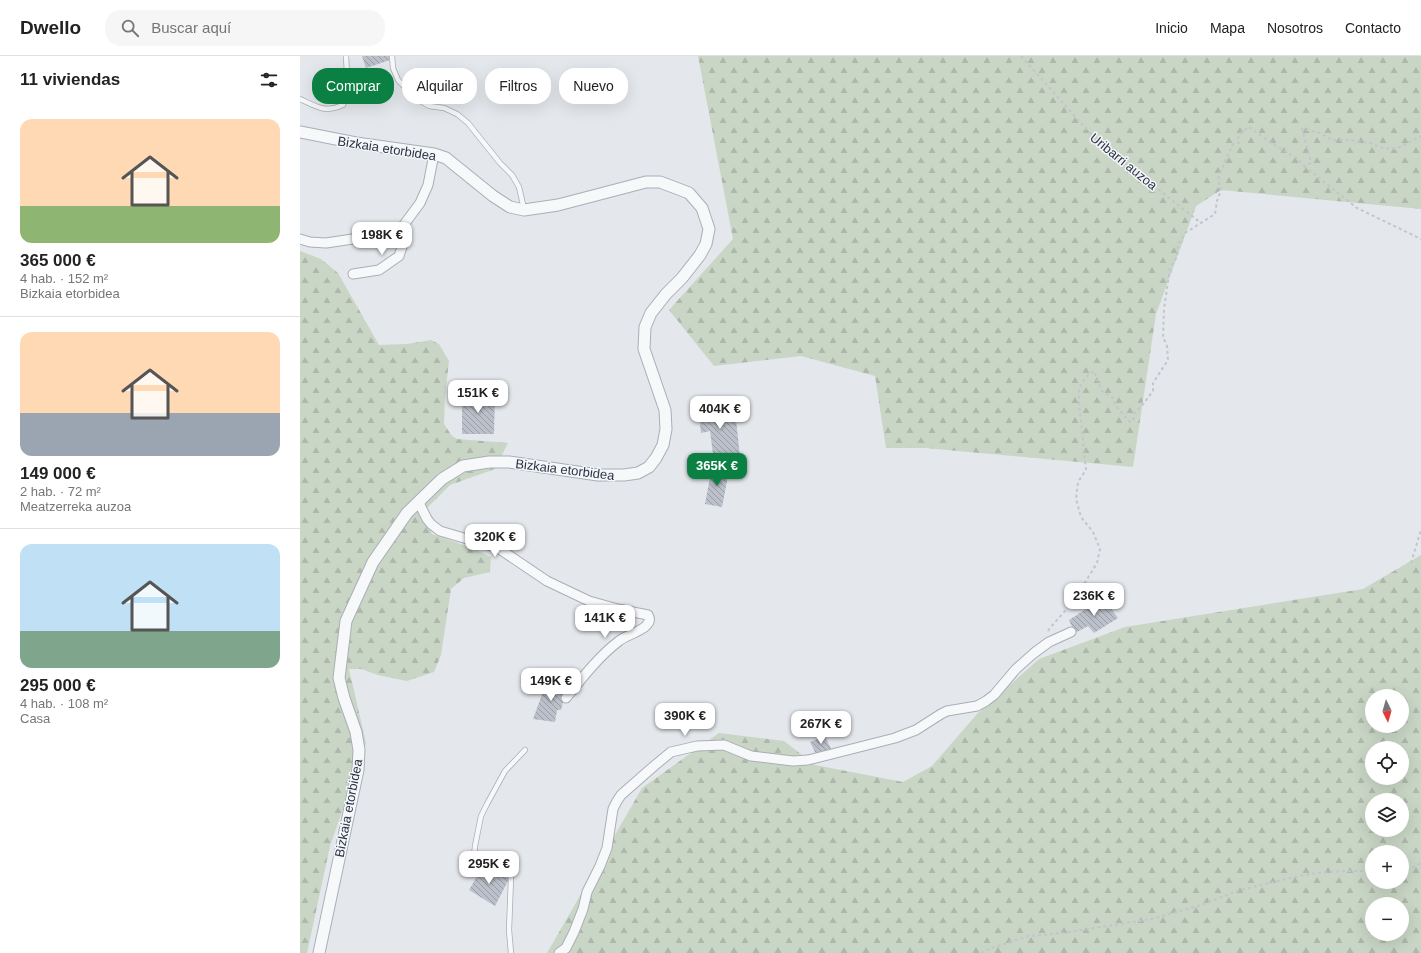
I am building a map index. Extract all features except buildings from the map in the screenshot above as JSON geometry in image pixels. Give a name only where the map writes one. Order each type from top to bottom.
[{"type":"street","name":"Bizkaia etorbidea","points":[[300,132],[356,143],[434,154],[446,158],[493,196],[510,207],[524,210],[558,205],[646,182],[660,182],[689,193],[702,208],[709,229],[706,244],[700,255],[651,313],[645,327],[644,349],[664,410],[666,429],[663,445],[649,467],[638,473],[624,475],[598,475],[509,462],[488,462],[463,466],[442,479],[407,513],[373,562],[346,621],[339,678],[344,698],[356,732],[359,750],[358,770],[318,953]]},
{"type":"street","points":[[300,239],[310,242],[326,243],[386,234],[401,227],[420,203],[428,184],[434,154]]},
{"type":"street","points":[[353,274],[379,270],[400,256],[404,241],[401,227]]},
{"type":"street","points":[[420,500],[420,505],[427,519],[440,531],[456,537],[498,548],[547,580],[589,601],[648,615],[650,622],[646,627],[625,637],[614,645],[595,664],[566,698]]},
{"type":"street","points":[[559,953],[566,948],[574,932],[583,910],[587,892],[607,848],[613,810],[617,801],[621,795],[671,752],[697,746],[724,745],[751,756],[793,761],[808,760],[895,738],[916,730],[948,711],[977,706],[986,701],[999,690],[1016,669],[1041,647],[1071,632]]},
{"type":"lane","points":[[300,99],[321,108],[333,110],[343,105],[348,91],[346,56]]},
{"type":"lane","points":[[392,56],[393,68],[398,80],[414,97],[429,106],[444,108],[457,114],[468,123],[500,164],[512,175],[519,187],[524,210]]},
{"type":"lane","points":[[511,953],[509,930],[511,878],[505,867],[491,864],[480,864],[474,857],[481,816],[505,771],[524,750]]},
{"type":"path","name":"Uribarri auzoa","points":[[1021,56],[1097,141],[1202,223]]},
{"type":"path","points":[[1041,647],[1050,628],[1072,603],[1097,563],[1100,549],[1094,532],[1081,517],[1076,499],[1078,482],[1086,470],[1079,388],[1086,377],[1094,371],[1102,391],[1113,398],[1115,405],[1130,422],[1133,421],[1135,412],[1141,407],[1153,391],[1153,384],[1168,360],[1167,346],[1163,337],[1164,308],[1170,268],[1177,257],[1178,245],[1185,234],[1215,214],[1217,201],[1221,190],[1218,179],[1224,161],[1233,144],[1239,143],[1238,135],[1249,127],[1268,141],[1296,158],[1357,208],[1421,239]]},
{"type":"path","points":[[1304,166],[1311,163],[1302,129],[1320,133],[1332,140],[1349,140],[1370,143],[1382,148],[1396,149],[1421,136]]},
{"type":"path","points":[[1411,563],[1421,530]]},
{"type":"path","points":[[1409,870],[1421,863]]},
{"type":"path","points":[[981,953],[1028,936],[1063,933],[1152,919],[1198,906],[1240,890],[1299,876],[1317,873],[1365,871]]},
{"type":"green space","points":[[698,56],[1421,56],[1421,209],[1221,190],[1196,206],[1156,314],[1133,467],[925,448],[886,448],[875,376],[801,356],[714,366],[669,310],[733,239]]},
{"type":"green space","points":[[300,251],[321,259],[338,273],[379,345],[407,344],[431,340],[439,344],[449,361],[444,424],[452,436],[457,439],[508,443],[495,469],[450,485],[423,512],[432,534],[469,547],[491,557],[490,572],[464,578],[451,589],[441,655],[434,672],[407,681],[378,675],[361,669],[349,669],[366,743],[330,846],[307,953],[300,953]]},
{"type":"green space","points":[[1421,555],[1421,953],[547,953],[642,788],[719,733],[784,741],[815,765],[903,782],[932,766],[977,714],[1039,659],[1125,627],[1363,589]]}]
